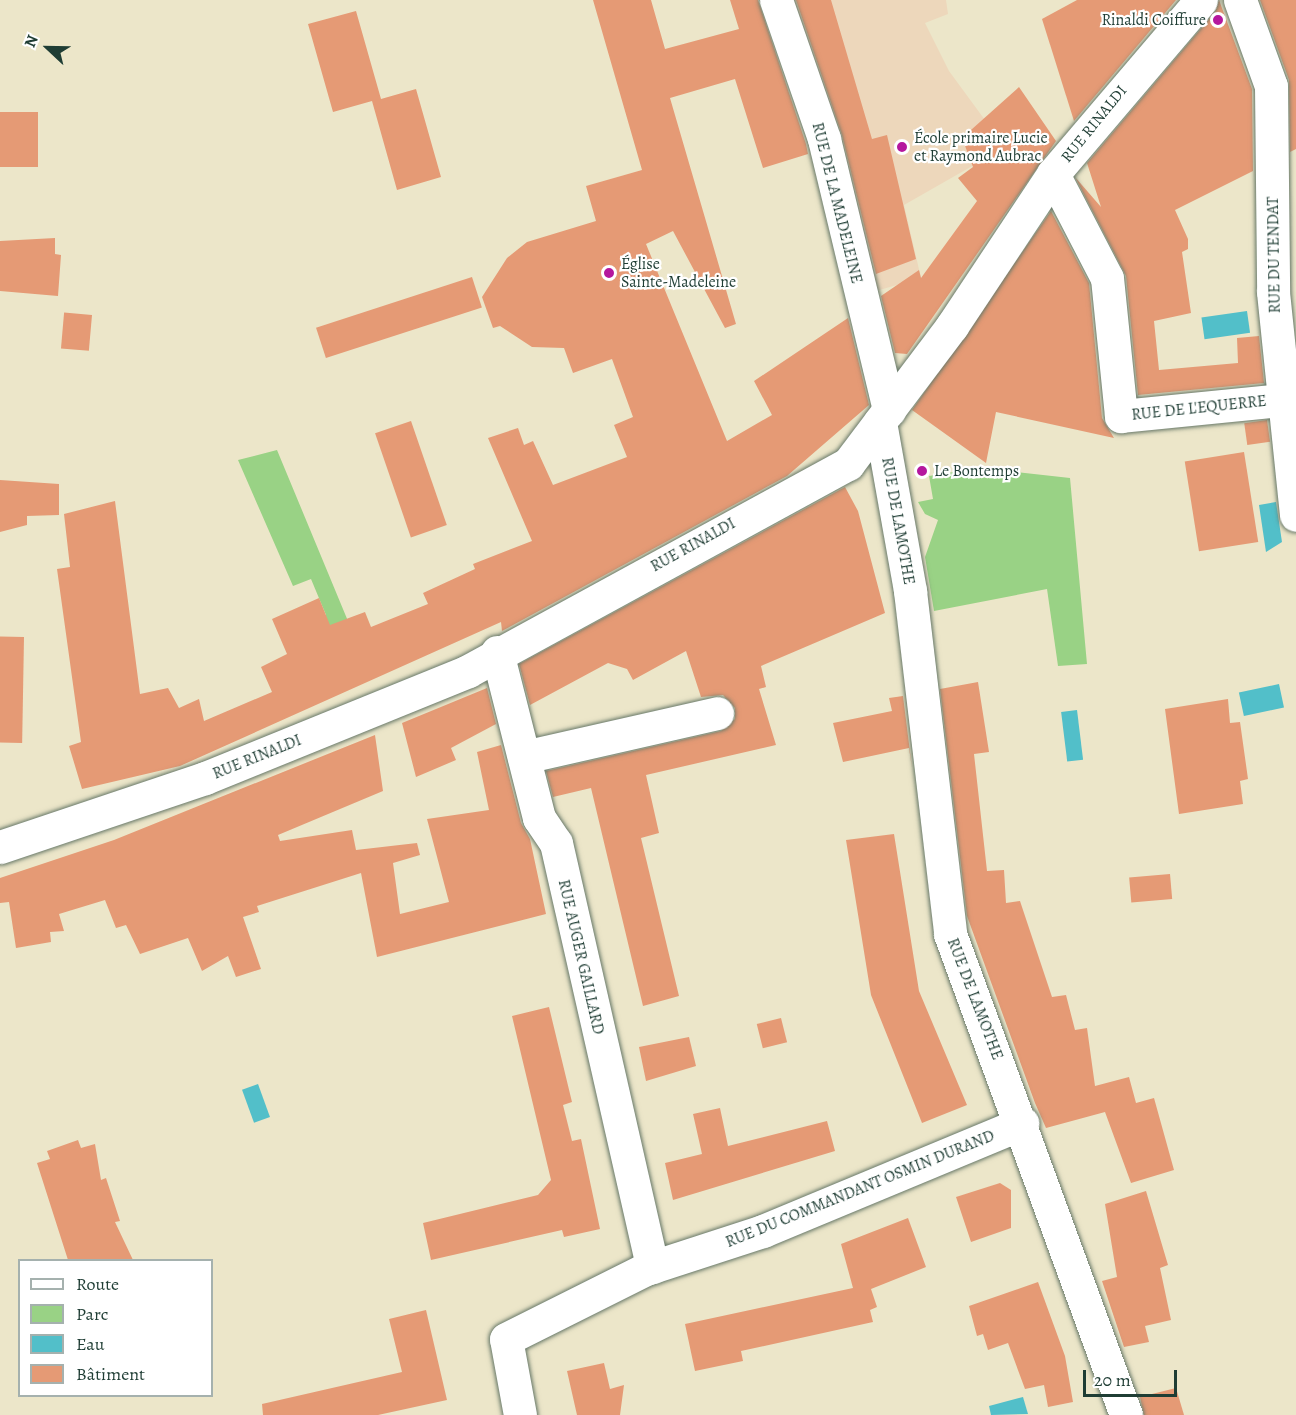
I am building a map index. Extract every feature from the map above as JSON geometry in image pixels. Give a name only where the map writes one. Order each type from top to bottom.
[{"type":"street","name":"RUE DE LA MADELEINE","points":[[776,0],[824,139],[885,416]]},
{"type":"street","name":"RUE RINALDI","points":[[0,847],[205,778],[468,671],[497,652],[848,464],[885,416],[1053,174],[1202,0]]},
{"type":"street","name":"RUE DU TENDAT","points":[[1240,0],[1272,86],[1273,292],[1281,400],[1296,515]]},
{"type":"street","name":"RUE DE L'EQUERRE","points":[[1053,174],[1107,278],[1121,416],[1281,400]]},
{"type":"street","name":"RUE DE LAMOTHE","points":[[885,416],[910,591],[950,934],[1022,1123],[1126,1415]]},
{"type":"street","name":"RUE AUGER GAILLARD","points":[[497,652],[539,818],[556,843],[652,1267]]},
{"type":"street","points":[[524,758],[717,713]]},
{"type":"street","name":"RUE DU COMMANDANT OSMIN DURAND","points":[[520,1415],[506,1339],[652,1267],[763,1232],[1022,1123]]},
{"type":"shaded area","name":"École primaire Lucie et Raymond Aubrac","points":[[794,0],[946,0],[948,14],[925,23],[949,71],[993,131],[964,146],[981,161],[904,205],[921,278],[876,291]]},
{"type":"green space","points":[[277,450],[355,638],[321,653],[326,615],[311,579],[293,586],[238,460]]},
{"type":"green space","points":[[979,468],[1070,478],[1087,664],[1058,666],[1047,589],[934,611],[925,557],[938,520],[925,514],[918,502],[933,499],[929,476]]},
{"type":"water","points":[[1247,311],[1250,333],[1205,339],[1201,317]]},
{"type":"water","points":[[1276,502],[1282,542],[1266,552],[1259,505]]},
{"type":"water","points":[[1279,684],[1284,707],[1244,716],[1239,693]]},
{"type":"water","points":[[1077,710],[1083,760],[1067,762],[1061,712]]},
{"type":"water","points":[[258,1084],[270,1117],[254,1123],[242,1090]]},
{"type":"water","points":[[1023,1397],[1028,1414],[991,1415],[989,1406]]},
{"type":"building","points":[[593,0],[651,0],[665,49],[739,29],[730,0],[758,0],[806,144],[808,154],[763,168],[735,79],[670,98],[736,324],[725,328],[673,231],[646,244],[727,441],[772,415],[754,381],[848,318],[869,405],[787,476],[502,631],[501,622],[180,766],[82,789],[69,746],[81,742],[57,569],[70,567],[64,514],[115,501],[140,694],[168,688],[179,708],[199,699],[204,721],[272,692],[261,667],[287,654],[272,619],[319,598],[330,625],[365,612],[371,627],[428,604],[423,593],[475,569],[473,564],[532,541],[488,438],[518,428],[524,445],[533,441],[553,485],[627,457],[614,425],[633,417],[612,359],[573,373],[564,348],[532,347],[500,326],[493,328],[482,297],[507,258],[527,242],[596,221],[586,186],[642,170]]},
{"type":"building","points":[[796,0],[831,0],[872,139],[887,135],[916,259],[876,274],[842,135]]},
{"type":"building","points":[[1077,0],[1176,0],[1074,121],[1042,19]]},
{"type":"building","points":[[1219,0],[1252,89],[1253,171],[1175,210],[1188,239],[1188,249],[1182,252],[1191,313],[1154,321],[1159,370],[1238,363],[1237,338],[1259,336],[1264,383],[1138,395],[1126,276],[1075,177],[1101,207],[1087,163],[1215,12]]},
{"type":"building","points":[[1260,0],[1296,0],[1296,149],[1290,152],[1289,80]]},
{"type":"building","points":[[356,11],[381,99],[416,89],[441,177],[397,190],[372,101],[333,112],[308,24]]},
{"type":"building","points":[[1019,87],[1056,141],[907,354],[895,353],[881,296],[919,270],[921,278],[977,201],[958,178],[973,167],[962,138]]},
{"type":"building","points":[[0,112],[38,112],[38,167],[0,167]]},
{"type":"building","points":[[1051,211],[1089,283],[1102,418],[1114,438],[996,412],[986,463],[912,410]]},
{"type":"building","points":[[55,238],[55,254],[61,255],[58,296],[0,291],[0,241]]},
{"type":"building","points":[[472,277],[482,307],[326,358],[316,328]]},
{"type":"building","points":[[64,313],[92,315],[89,351],[61,348]]},
{"type":"building","points":[[1267,420],[1270,442],[1247,445],[1244,423]]},
{"type":"building","points":[[411,421],[447,525],[411,537],[375,433]]},
{"type":"building","points":[[1244,452],[1258,542],[1199,551],[1185,461]]},
{"type":"building","points":[[0,480],[59,484],[59,515],[27,516],[27,525],[0,532]]},
{"type":"building","points":[[845,487],[858,511],[885,613],[761,666],[766,687],[759,689],[776,745],[646,775],[659,833],[641,838],[679,996],[643,1006],[591,788],[553,797],[546,771],[721,731],[735,719],[735,708],[723,695],[701,697],[686,651],[633,680],[627,669],[608,663],[530,705],[519,664]]},
{"type":"building","points":[[0,637],[24,637],[22,743],[0,743]]},
{"type":"building","points":[[978,682],[989,752],[974,754],[987,871],[1004,870],[1006,903],[1020,901],[1052,997],[1066,995],[1075,1030],[1087,1028],[1095,1086],[1129,1077],[1136,1103],[1154,1098],[1174,1170],[1131,1183],[1105,1112],[1046,1128],[1035,1103],[967,916],[940,689]]},
{"type":"building","points":[[487,688],[496,724],[451,748],[456,760],[416,777],[402,723]]},
{"type":"building","points":[[903,696],[912,768],[909,748],[843,762],[833,723],[892,711],[889,698]]},
{"type":"building","points":[[1228,699],[1230,723],[1240,722],[1248,779],[1240,781],[1243,804],[1179,814],[1165,709]]},
{"type":"building","points":[[375,735],[383,791],[278,835],[280,841],[352,830],[356,850],[417,843],[420,855],[393,863],[400,914],[449,902],[427,819],[489,810],[477,752],[501,745],[521,823],[530,839],[546,914],[377,957],[361,873],[257,906],[259,912],[243,917],[261,969],[236,977],[228,956],[202,971],[188,938],[140,954],[126,925],[116,928],[105,900],[59,914],[64,931],[50,932],[51,942],[16,948],[9,902],[0,903],[0,878],[114,840]]},
{"type":"building","points":[[894,834],[919,991],[967,1105],[922,1123],[871,995],[846,840]]},
{"type":"building","points":[[1170,874],[1172,899],[1131,902],[1129,878]]},
{"type":"building","points":[[549,1007],[572,1102],[563,1105],[572,1141],[581,1139],[600,1229],[564,1237],[562,1230],[431,1260],[423,1223],[538,1195],[551,1180],[512,1016]]},
{"type":"building","points":[[781,1018],[787,1042],[763,1048],[757,1024]]},
{"type":"building","points":[[689,1037],[696,1066],[646,1081],[639,1047]]},
{"type":"building","points":[[720,1108],[728,1146],[827,1121],[835,1151],[673,1200],[665,1163],[702,1154],[693,1114]]},
{"type":"building","points":[[78,1140],[81,1148],[95,1144],[101,1180],[106,1178],[120,1221],[115,1222],[133,1259],[68,1259],[37,1163],[50,1159],[47,1151]]},
{"type":"building","points":[[1000,1183],[1011,1190],[1011,1228],[971,1242],[956,1197]]},
{"type":"building","points":[[1146,1191],[1168,1265],[1160,1268],[1171,1320],[1145,1326],[1149,1342],[1124,1347],[1102,1281],[1117,1277],[1105,1204]]},
{"type":"building","points":[[908,1218],[926,1267],[871,1289],[877,1307],[870,1310],[873,1322],[741,1351],[743,1361],[695,1371],[685,1324],[853,1288],[841,1244]]},
{"type":"building","points":[[1038,1282],[1065,1356],[1073,1402],[1048,1407],[1044,1385],[1025,1389],[1008,1343],[988,1350],[983,1334],[977,1336],[969,1306]]},
{"type":"building","points":[[426,1310],[447,1400],[378,1415],[263,1415],[262,1404],[402,1372],[389,1319]]},
{"type":"building","points":[[604,1363],[610,1389],[624,1385],[620,1415],[577,1415],[567,1371]]},
{"type":"building","points":[[1176,1388],[1184,1415],[1144,1415],[1140,1397]]},
{"type":"place","name":"Rinaldi Coiffure","points":[[1218,20]]},
{"type":"place","name":"École primaire Lucie et Raymond Aubrac","points":[[902,147]]},
{"type":"place","name":"Église Sainte-Madeleine","points":[[609,273]]},
{"type":"place","name":"Le Bontemps","points":[[922,471]]}]
